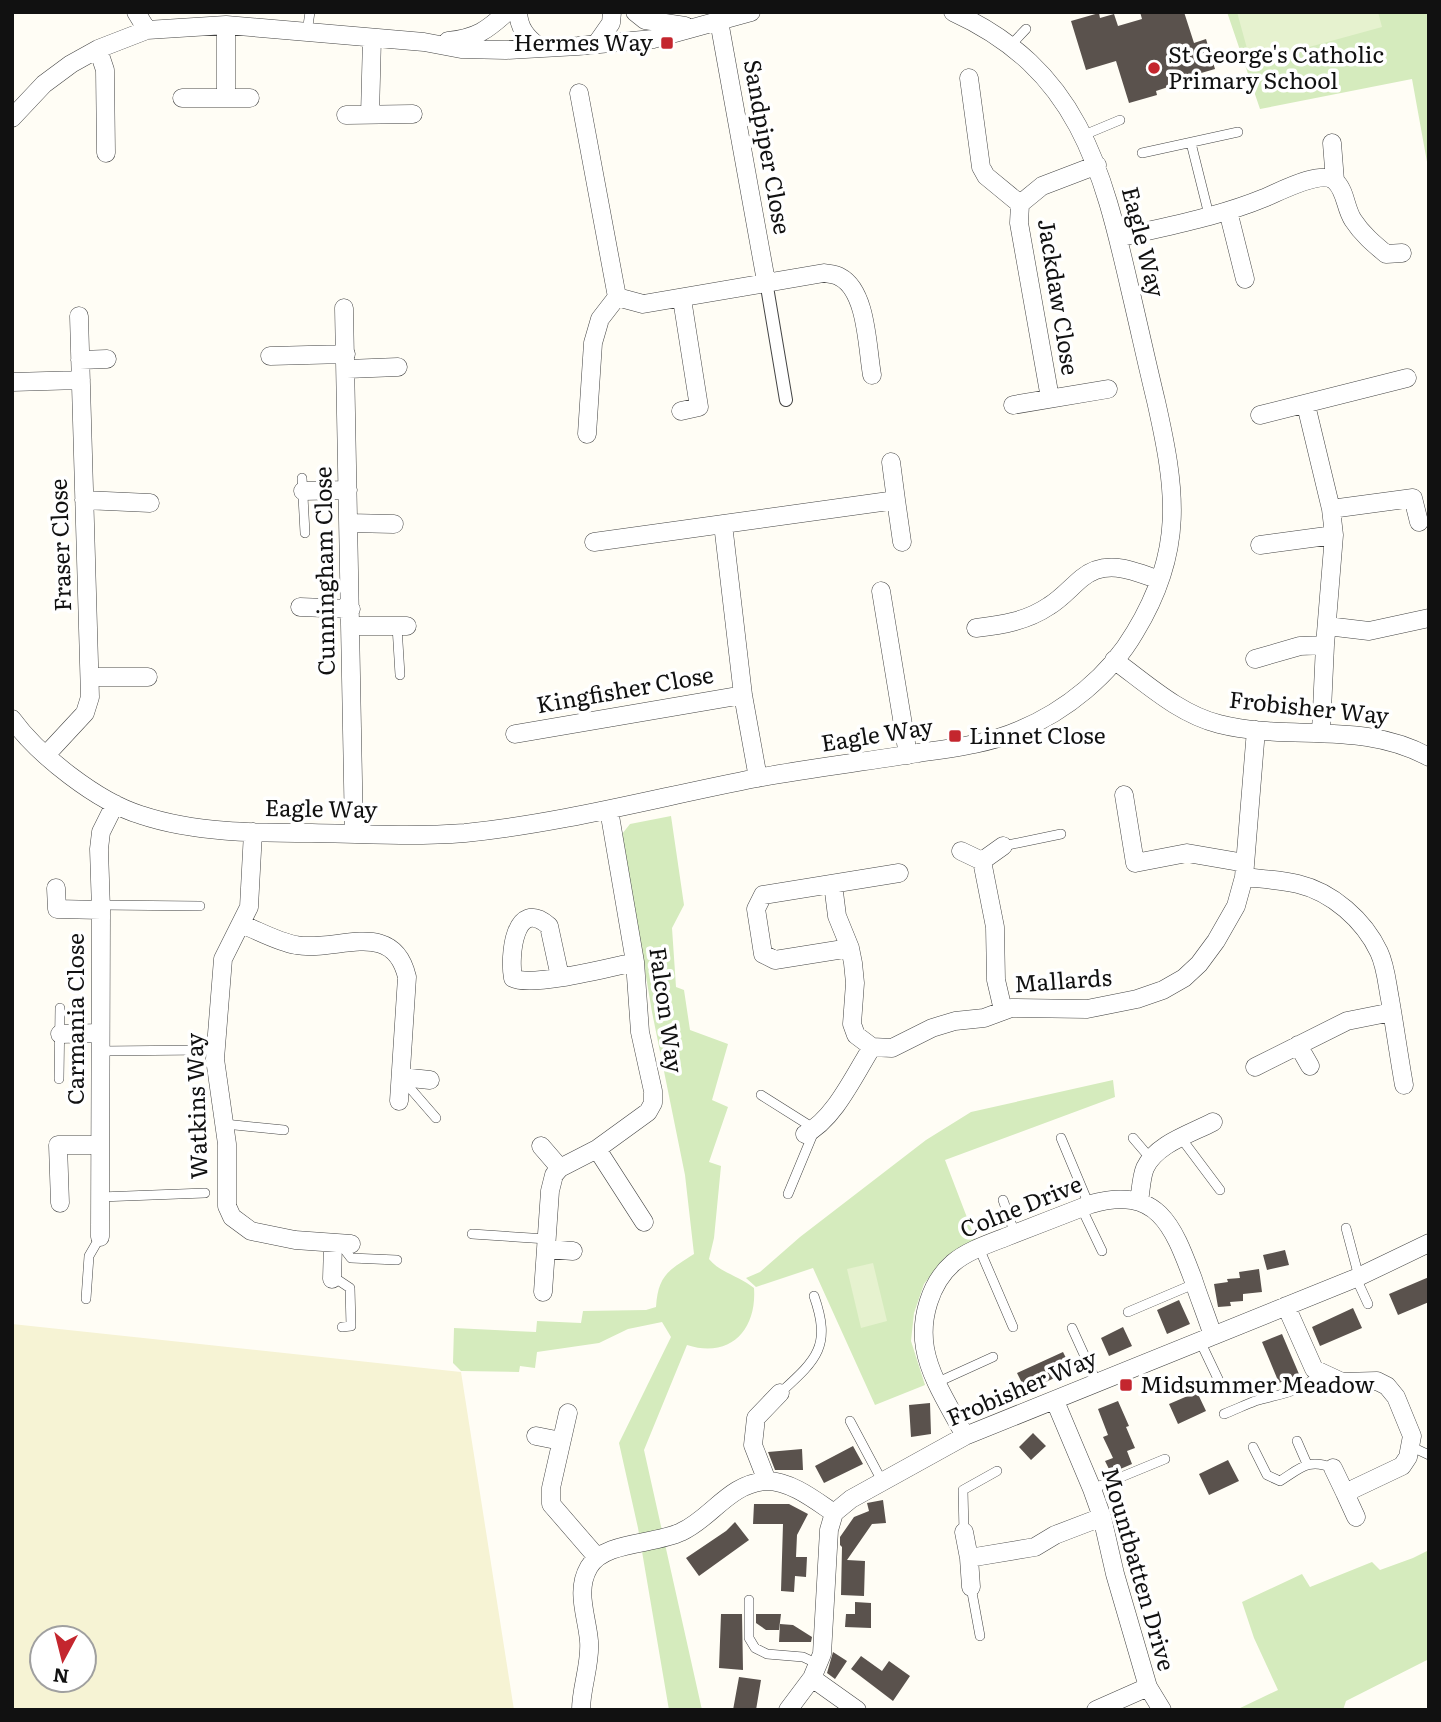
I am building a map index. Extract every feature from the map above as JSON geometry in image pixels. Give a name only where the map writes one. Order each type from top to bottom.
[{"type":"street","points":[[136,12],[147,30]]},
{"type":"street","points":[[424,43],[464,39],[484,33],[508,12]]},
{"type":"street","points":[[518,12],[520,27],[527,38],[538,46]]},
{"type":"street","points":[[597,43],[611,23],[612,12]]},
{"type":"street","points":[[635,12],[645,20],[692,27]]},
{"type":"street","points":[[12,118],[44,84],[71,64],[97,49],[147,30],[218,20],[307,32],[480,49],[538,46],[556,48],[653,39],[751,12]]},
{"type":"street","name":"Eagle Way","points":[[12,719],[46,755],[82,783],[115,804],[140,815],[190,827],[253,832],[420,836],[530,825],[758,778],[977,744],[1026,728],[1068,704],[1114,660],[1132,637],[1159,580],[1168,555],[1173,524],[1170,463],[1118,238],[1097,165],[1084,135],[1059,95],[1041,74],[991,33],[953,12]]},
{"type":"street","points":[[218,20],[226,98]]},
{"type":"street","name":"Sandpiper Close","points":[[719,21],[766,281]]},
{"type":"street","points":[[370,115],[372,38]]},
{"type":"street","points":[[97,49],[105,70],[106,153]]},
{"type":"street","name":"Jackdaw Close","points":[[969,78],[981,167],[986,176],[1020,204]]},
{"type":"street","points":[[579,93],[617,297],[600,320],[593,343],[587,434]]},
{"type":"street","points":[[183,98],[250,98]]},
{"type":"street","points":[[346,115],[412,114]]},
{"type":"street","points":[[1332,143],[1335,181],[1342,191],[1351,218],[1387,257]]},
{"type":"street","name":"Jackdaw Close","points":[[1050,398],[1019,223],[1020,204],[1042,186],[1097,165]]},
{"type":"street","points":[[1118,238],[1228,211],[1312,179],[1328,178],[1335,181]]},
{"type":"street","points":[[1228,211],[1245,279]]},
{"type":"street","points":[[617,297],[643,304],[682,299],[766,281],[824,273],[839,276],[850,285],[859,299],[872,375]]},
{"type":"street","points":[[766,281],[786,400]]},
{"type":"street","points":[[681,411],[699,407],[682,299]]},
{"type":"street","name":"Cunningham Close","points":[[344,308],[354,834]]},
{"type":"street","name":"Fraser Close","points":[[46,755],[68,735],[85,713],[90,697],[79,316]]},
{"type":"street","points":[[270,356],[398,367]]},
{"type":"street","points":[[80,360],[107,359]]},
{"type":"street","points":[[1260,415],[1407,378]]},
{"type":"street","points":[[12,382],[80,380]]},
{"type":"street","name":"Jackdaw Close","points":[[1013,405],[1108,389]]},
{"type":"street","points":[[1307,405],[1331,509],[1334,535],[1321,732]]},
{"type":"street","points":[[891,462],[902,542]]},
{"type":"street","points":[[302,485],[348,491]]},
{"type":"street","points":[[1331,509],[1413,498],[1419,522]]},
{"type":"street","points":[[84,500],[150,503]]},
{"type":"street","points":[[593,542],[896,500]]},
{"type":"street","points":[[349,523],[394,524]]},
{"type":"street","name":"Kingfisher Close","points":[[723,524],[743,695],[758,778]]},
{"type":"street","points":[[1260,545],[1334,535]]},
{"type":"street","points":[[976,628],[1007,624],[1036,614],[1050,606],[1086,575],[1107,567],[1119,567],[1159,580]]},
{"type":"street","points":[[881,590],[908,755]]},
{"type":"street","points":[[300,607],[402,626]]},
{"type":"street","points":[[1327,626],[1369,631],[1429,618]]},
{"type":"street","points":[[1255,659],[1300,646],[1325,645]]},
{"type":"street","name":"Frobisher Way","points":[[1114,660],[1182,709],[1218,724],[1256,730],[1321,732],[1392,741],[1409,746],[1429,757]]},
{"type":"street","points":[[90,677],[148,677]]},
{"type":"street","name":"Kingfisher Close","points":[[515,734],[743,695]]},
{"type":"street","name":"Mallards","points":[[872,1047],[892,1048],[932,1028],[954,1021],[984,1018],[1003,1010],[1027,1007],[1087,1009],[1127,1002],[1163,990],[1184,978],[1199,964],[1216,941],[1236,906],[1244,870],[1256,730]]},
{"type":"street","points":[[1124,795],[1135,863],[1187,853],[1326,895],[1363,926],[1380,953],[1404,1085]]},
{"type":"street","name":"Carmania Close","points":[[100,1237],[102,908],[99,849],[101,832],[115,804]]},
{"type":"street","name":"Falcon Way","points":[[560,1168],[597,1149],[648,1112],[653,1103],[653,1091],[640,1032],[635,962],[609,810]]},
{"type":"street","name":"Watkins Way","points":[[253,832],[249,907],[223,959],[215,1059],[225,1124],[227,1206],[232,1217],[251,1231],[295,1240],[341,1244]]},
{"type":"street","points":[[982,861],[1003,846]]},
{"type":"street","points":[[961,851],[982,861]]},
{"type":"street","points":[[982,861],[995,927],[996,981],[1003,1010]]},
{"type":"street","points":[[850,948],[775,960],[763,954],[756,909],[763,895],[899,873]]},
{"type":"street","points":[[810,1131],[828,1116],[872,1047],[856,1035],[852,1024],[855,984],[850,948],[837,916],[832,884]]},
{"type":"street","points":[[56,888],[57,909],[102,908]]},
{"type":"street","points":[[241,924],[294,945],[308,947],[359,941],[384,944],[393,950],[404,965],[407,977],[399,1101]]},
{"type":"street","points":[[560,976],[635,962]]},
{"type":"street","points":[[1255,1067],[1347,1021],[1392,1012]]},
{"type":"street","points":[[60,1034],[100,1042]]},
{"type":"street","points":[[1298,1045],[1310,1066]]},
{"type":"street","points":[[401,1077],[430,1080]]},
{"type":"street","points":[[1206,1338],[1194,1284],[1178,1238],[1157,1212],[1139,1201],[1145,1168],[1151,1159],[1167,1145],[1213,1122]]},
{"type":"street","points":[[60,1203],[58,1145],[100,1145]]},
{"type":"street","points":[[541,1146],[560,1168],[554,1175],[550,1191],[543,1292]]},
{"type":"street","points":[[597,1149],[644,1222]]},
{"type":"street","name":"Colne Drive","points":[[965,1436],[938,1382],[924,1346],[926,1310],[932,1291],[952,1264],[979,1248],[1111,1198],[1139,1201]]},
{"type":"street","name":"Frobisher Way","points":[[834,1513],[851,1499],[965,1436],[1358,1277],[1429,1243]]},
{"type":"street","points":[[332,1278],[341,1244]]},
{"type":"street","points":[[547,1244],[573,1251]]},
{"type":"street","points":[[1286,1306],[1314,1369],[1342,1382],[1390,1380],[1412,1436],[1412,1447],[1402,1466],[1345,1493]]},
{"type":"street","points":[[767,1481],[752,1445],[748,1414],[780,1393]]},
{"type":"street","name":"Mountbatten Drive","points":[[1055,1401],[1102,1517],[1147,1687],[1162,1710]]},
{"type":"street","points":[[568,1413],[551,1488],[551,1504],[596,1556]]},
{"type":"street","points":[[536,1436],[561,1441]]},
{"type":"street","points":[[1333,1468],[1356,1517]]},
{"type":"street","points":[[581,1710],[590,1643],[581,1594],[587,1570],[596,1556],[624,1546],[654,1542],[683,1532],[735,1490],[767,1481],[787,1485],[834,1513],[829,1530],[822,1654],[815,1671],[788,1710]]},
{"type":"street","points":[[970,1558],[1035,1547],[1055,1535],[1102,1517]]},
{"type":"street","points":[[964,1532],[970,1558],[971,1587]]},
{"type":"street","points":[[815,1671],[857,1710]]},
{"type":"street","points":[[1097,1710],[1147,1687]]},
{"type":"lane","points":[[307,32],[310,12]]},
{"type":"lane","points":[[1009,47],[1026,29]]},
{"type":"lane","points":[[1084,135],[1120,120]]},
{"type":"lane","points":[[1142,153],[1238,132]]},
{"type":"lane","points":[[1191,143],[1209,215]]},
{"type":"lane","points":[[302,485],[305,533]]},
{"type":"lane","points":[[400,675],[402,626]]},
{"type":"lane","points":[[1003,846],[1061,834]]},
{"type":"lane","points":[[102,908],[200,906]]},
{"type":"lane","points":[[59,1079],[60,1008]]},
{"type":"lane","points":[[100,1042],[205,1050]]},
{"type":"lane","points":[[401,1077],[436,1118]]},
{"type":"lane","points":[[761,1095],[810,1131],[788,1194]]},
{"type":"lane","points":[[225,1124],[284,1130]]},
{"type":"lane","points":[[1061,1138],[1102,1251]]},
{"type":"lane","points":[[1133,1138],[1151,1159]]},
{"type":"lane","points":[[1181,1139],[1220,1190]]},
{"type":"lane","points":[[100,1197],[205,1193]]},
{"type":"lane","points":[[1003,1200],[1015,1234]]},
{"type":"lane","points":[[1346,1228],[1368,1304]]},
{"type":"lane","points":[[472,1234],[547,1244]]},
{"type":"lane","points":[[86,1299],[89,1256],[100,1237]]},
{"type":"lane","points":[[341,1244],[351,1258],[397,1260]]},
{"type":"lane","points":[[979,1248],[1013,1327]]},
{"type":"lane","points":[[332,1278],[350,1288],[351,1326],[342,1327]]},
{"type":"lane","points":[[1128,1312],[1194,1284]]},
{"type":"lane","points":[[780,1393],[811,1364],[816,1353],[822,1333],[822,1320],[814,1296]]},
{"type":"lane","points":[[1072,1328],[1097,1384]]},
{"type":"lane","points":[[1206,1338],[1219,1381]]},
{"type":"lane","points":[[938,1382],[993,1357]]},
{"type":"lane","points":[[1224,1414],[1303,1387],[1319,1373]]},
{"type":"lane","points":[[850,1421],[882,1482]]},
{"type":"lane","points":[[1297,1441],[1307,1464]]},
{"type":"lane","points":[[1253,1447],[1267,1475],[1280,1481],[1307,1464],[1318,1462],[1333,1468]]},
{"type":"lane","points":[[1412,1447],[1429,1455]]},
{"type":"lane","points":[[1092,1489],[1165,1459]]},
{"type":"lane","points":[[964,1532],[963,1490],[998,1471]]},
{"type":"lane","points":[[971,1587],[980,1636]]},
{"type":"lane","points":[[749,1600],[749,1637],[755,1648],[767,1654],[803,1657],[815,1671]]},
{"type":"shaded area","points":[[12,1324],[461,1372],[514,1710],[12,1710]]},
{"type":"green space","points":[[1227,12],[1429,12],[1429,173],[1412,79],[1260,109]]},
{"type":"green space","points":[[1237,12],[1378,12],[1382,27],[1251,63]]},
{"type":"green space","points":[[671,816],[684,905],[672,928],[676,987],[684,990],[690,1030],[728,1044],[712,1100],[728,1107],[709,1162],[721,1166],[714,1238],[709,1259],[754,1288],[751,1317],[738,1338],[716,1348],[687,1345],[644,1450],[702,1710],[669,1710],[638,1528],[619,1443],[671,1337],[662,1322],[628,1329],[599,1343],[537,1352],[535,1368],[520,1366],[519,1372],[461,1371],[453,1363],[454,1328],[536,1332],[537,1321],[581,1323],[583,1311],[646,1310],[656,1307],[659,1287],[666,1274],[694,1254],[685,1175],[652,1012],[622,834],[630,824]]},
{"type":"green space","points":[[1113,1080],[1115,1097],[945,1160],[976,1241],[945,1257],[924,1284],[914,1313],[911,1341],[925,1385],[875,1405],[813,1268],[756,1287],[746,1278],[760,1272],[800,1237],[926,1140],[971,1112]]},
{"type":"green space","points":[[873,1263],[887,1321],[861,1328],[847,1269]]},
{"type":"green space","points":[[1429,1550],[1429,1659],[1346,1701],[1343,1710],[1236,1710],[1278,1690],[1254,1638],[1242,1602],[1302,1574],[1310,1587],[1372,1562],[1380,1570]]},
{"type":"building","points":[[1140,12],[1184,12],[1194,43],[1206,39],[1215,69],[1170,82],[1171,86],[1156,91],[1157,95],[1129,103],[1116,61],[1086,70],[1071,21],[1099,13],[1100,18],[1114,14],[1118,26],[1142,19]]},
{"type":"building","points":[[1285,1250],[1289,1265],[1267,1270],[1263,1255]]},
{"type":"building","points":[[1259,1269],[1262,1292],[1243,1294],[1243,1301],[1218,1307],[1214,1284],[1240,1278],[1239,1272]]},
{"type":"building","points":[[1429,1277],[1429,1302],[1398,1315],[1389,1294]]},
{"type":"building","points":[[1179,1300],[1190,1324],[1167,1334],[1157,1310]]},
{"type":"building","points":[[1353,1308],[1362,1328],[1320,1346],[1312,1327]]},
{"type":"building","points":[[1123,1327],[1132,1346],[1109,1356],[1101,1338]]},
{"type":"building","points":[[1282,1334],[1299,1374],[1279,1383],[1262,1342]]},
{"type":"building","points":[[1063,1352],[1072,1370],[1026,1391],[1017,1373]]},
{"type":"building","points":[[1197,1392],[1206,1411],[1178,1424],[1169,1404]]},
{"type":"building","points":[[1118,1401],[1135,1448],[1127,1451],[1132,1464],[1111,1473],[1105,1461],[1113,1458],[1103,1437],[1108,1435],[1098,1409]]},
{"type":"building","points":[[930,1403],[931,1434],[911,1437],[909,1405]]},
{"type":"building","points":[[1033,1433],[1046,1446],[1031,1460],[1019,1447]]},
{"type":"building","points":[[853,1446],[863,1464],[824,1483],[815,1466]]},
{"type":"building","points":[[802,1449],[803,1470],[775,1470],[768,1452]]},
{"type":"building","points":[[1228,1460],[1239,1481],[1209,1495],[1199,1474]]},
{"type":"building","points":[[883,1500],[886,1523],[872,1524],[847,1560],[865,1561],[864,1596],[841,1595],[840,1537],[854,1517],[869,1511],[867,1503]]},
{"type":"building","points":[[754,1504],[789,1504],[808,1514],[797,1535],[796,1557],[807,1557],[806,1577],[795,1576],[794,1592],[781,1591],[783,1524],[753,1524]]},
{"type":"building","points":[[735,1522],[749,1540],[699,1576],[686,1558]]},
{"type":"building","points":[[855,1602],[871,1603],[871,1628],[845,1627],[846,1614],[855,1614]]},
{"type":"building","points":[[721,1614],[742,1614],[743,1670],[719,1668]]},
{"type":"building","points":[[756,1614],[781,1614],[779,1630],[766,1630],[756,1623]]},
{"type":"building","points":[[780,1624],[793,1625],[812,1637],[811,1642],[779,1642]]},
{"type":"building","points":[[833,1652],[847,1661],[835,1679],[827,1673]]},
{"type":"building","points":[[861,1656],[882,1671],[889,1661],[910,1676],[893,1701],[851,1669]]},
{"type":"building","points":[[739,1677],[761,1680],[756,1710],[733,1710]]},
{"type":"place","name":"Hermes Way","points":[[667,43]]},
{"type":"place","name":"St George's Catholic Primary School","points":[[1154,68]]},
{"type":"place","name":"Linnet Close","points":[[955,736]]},
{"type":"place","name":"Midsummer Meadow","points":[[1126,1385]]}]
